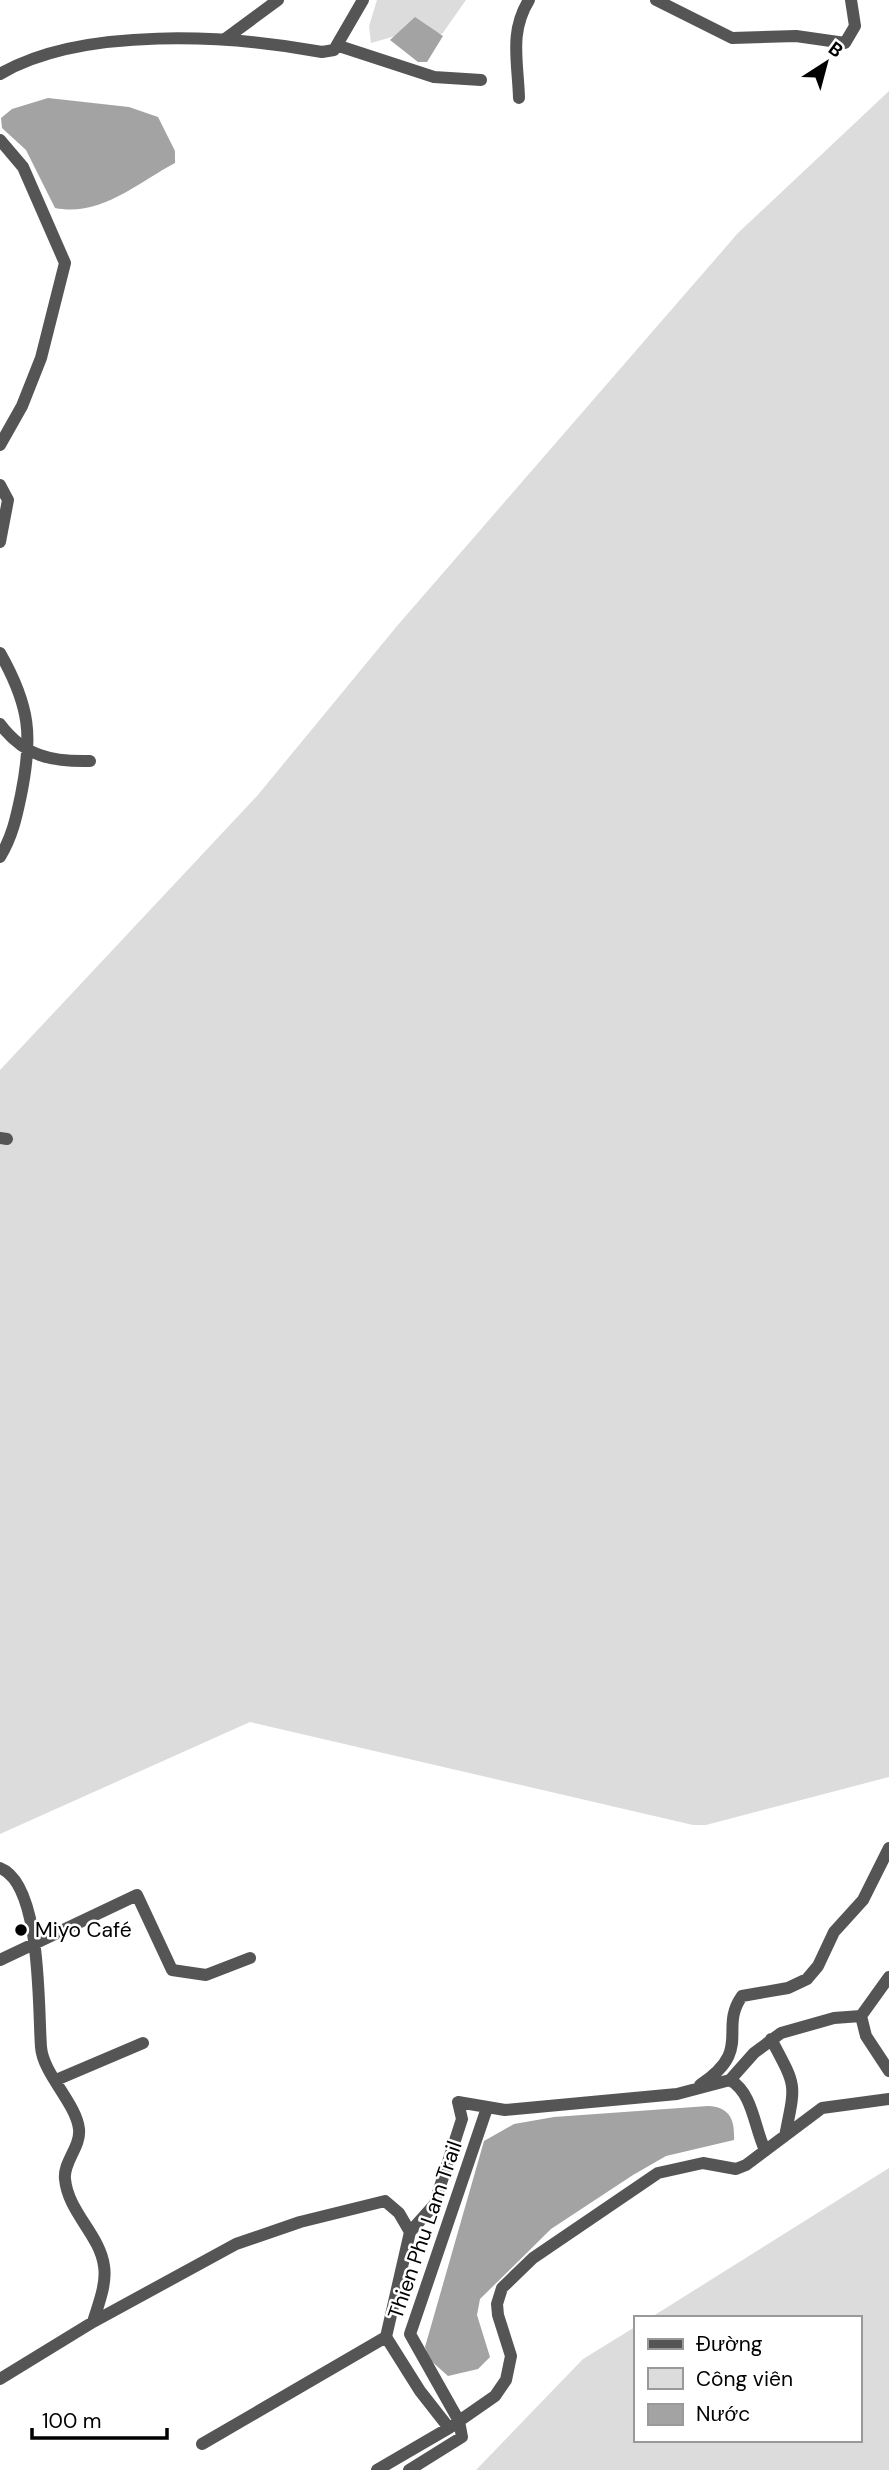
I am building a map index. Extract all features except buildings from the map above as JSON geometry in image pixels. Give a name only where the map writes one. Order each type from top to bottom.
[{"type":"street","points":[[225,39],[269,4],[278,0]]},
{"type":"street","points":[[339,46],[363,0]]},
{"type":"street","points":[[519,98],[515,38],[520,14],[529,0]]},
{"type":"street","points":[[656,0],[732,38],[796,36],[838,45],[845,43],[855,26],[851,0]]},
{"type":"street","points":[[0,74],[15,65],[52,53],[102,44],[157,39],[225,39],[322,52],[339,46],[434,77],[481,80]]},
{"type":"street","points":[[0,140],[23,167],[65,263],[35,376],[0,445]]},
{"type":"street","points":[[0,485],[8,500],[0,542]]},
{"type":"street","points":[[0,653],[18,690],[28,720],[29,752],[13,835],[0,857]]},
{"type":"street","points":[[0,724],[29,752],[70,761],[90,761]]},
{"type":"street","points":[[693,2090],[713,2076],[730,2056],[735,2011],[742,1996],[788,1989],[807,1979],[818,1966],[834,1932],[863,1900],[889,1848]]},
{"type":"street","points":[[0,1868],[12,1876],[23,1898],[35,1943],[41,2051],[79,2128],[77,2147],[64,2177],[75,2212],[104,2262],[105,2278],[93,2322]]},
{"type":"street","points":[[0,1960],[137,1895],[172,1970],[206,1975],[250,1958]]},
{"type":"street","points":[[889,1977],[862,2016],[866,2036],[889,2071]]},
{"type":"street","points":[[454,2425],[420,2391],[386,2337],[410,2232],[434,2205],[462,2119],[458,2102],[505,2110],[656,2098],[730,2080],[780,2033],[834,2018],[862,2016]]},
{"type":"street","points":[[771,2039],[793,2079],[795,2092],[785,2136]]},
{"type":"street","points":[[55,2080],[143,2043]]},
{"type":"street","points":[[730,2080],[746,2094],[755,2129],[765,2150]]},
{"type":"street","points":[[377,2470],[454,2425],[495,2396],[506,2380],[511,2356],[497,2304],[502,2288],[551,2245],[658,2173],[703,2162],[736,2169],[822,2108],[889,2099]]},
{"type":"street","name":"Thien Phu Lam Trail","points":[[409,2470],[462,2437],[410,2334],[487,2108]]},
{"type":"street","points":[[0,2379],[93,2322],[236,2244],[288,2225],[385,2201],[398,2213],[410,2232]]},
{"type":"street","points":[[202,2444],[386,2337]]},
{"type":"green space","points":[[377,0],[466,0],[442,34],[416,30],[371,43],[369,26]]},
{"type":"green space","points":[[889,91],[889,1777],[706,1825],[693,1825],[250,1722],[0,1834],[0,1070],[257,796],[397,626],[738,233]]},
{"type":"green space","points":[[889,2168],[889,2470],[476,2470],[583,2359],[634,2328],[634,2442],[861,2442],[861,2316],[653,2316]]},
{"type":"water","points":[[415,17],[443,36],[427,62],[418,62],[390,40]]},
{"type":"water","points":[[48,98],[129,107],[158,117],[175,151],[175,163],[103,203],[88,208],[55,208],[26,150],[2,128],[1,118],[12,109]]},
{"type":"water","points":[[708,2106],[721,2109],[730,2116],[734,2140],[666,2156],[551,2229],[480,2299],[477,2315],[490,2357],[478,2369],[448,2376],[429,2359],[425,2347],[484,2141],[514,2124],[554,2117]]},
{"type":"place","name":"Miyo Café","points":[[21,1930]]}]
